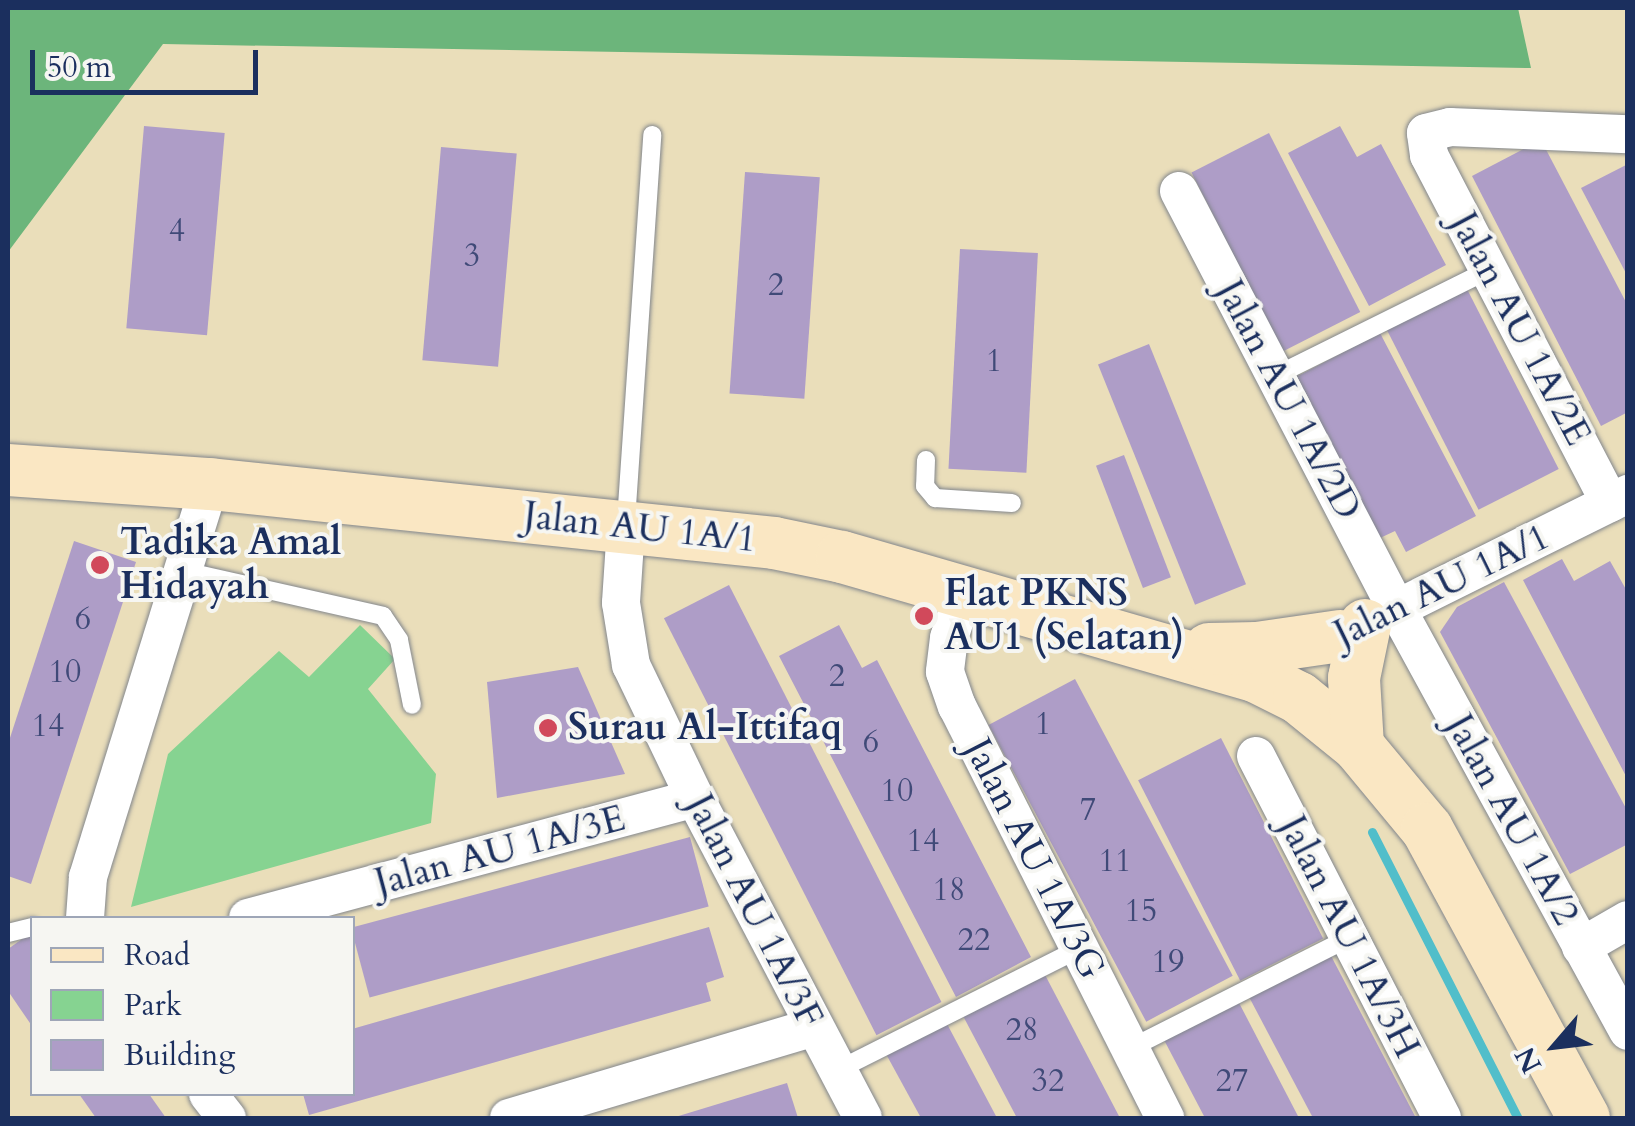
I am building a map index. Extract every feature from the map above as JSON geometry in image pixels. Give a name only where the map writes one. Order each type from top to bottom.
[{"type":"street","name":"Jalan AU 1A/2E","points":[[1619,499],[1489,270],[1429,155],[1426,133],[1434,128],[1628,134]]},
{"type":"street","name":"Jalan AU 1A/2D","points":[[1179,191],[1275,376],[1367,623]]},
{"type":"street","name":"Jalan AU 1A/1","points":[[8,470],[210,484],[774,543],[1177,651],[1257,677],[1299,698],[1358,746],[1428,829],[1584,1118]]},
{"type":"street","points":[[78,916],[210,484]]},
{"type":"street","name":"Jalan AU 1A/1","points":[[1257,677],[1619,499]]},
{"type":"street","name":"Jalan AU 1A/3F","points":[[626,526],[621,603],[631,665],[695,798],[863,1118]]},
{"type":"street","name":"Jalan AU 1A/3G","points":[[964,592],[949,638],[945,672],[958,706],[1164,1118]]},
{"type":"street","points":[[1177,651],[1258,648],[1367,623],[1354,678],[1358,746]]},
{"type":"street","name":"Jalan AU 1A/2","points":[[1367,623],[1580,947],[1628,1032]]},
{"type":"street","name":"Jalan AU 1A/3H","points":[[1256,756],[1442,1118]]},
{"type":"street","name":"Jalan AU 1A/3E","points":[[255,916],[695,798]]},
{"type":"street","points":[[1580,947],[1628,920]]},
{"type":"street","points":[[509,1118],[814,1027]]},
{"type":"street","points":[[210,1096],[227,1118]]},
{"type":"lane","points":[[626,526],[652,136]]},
{"type":"lane","points":[[1275,376],[1489,270]]},
{"type":"lane","points":[[926,460],[925,486],[935,498],[1012,503]]},
{"type":"lane","points":[[184,571],[383,616],[399,640],[412,705]]},
{"type":"lane","points":[[1129,1049],[1349,938]]},
{"type":"lane","points":[[838,1070],[1079,949]]},
{"type":"green space","points":[[8,8],[1518,8],[1531,68],[163,44],[8,252]]},
{"type":"green space","points":[[360,625],[395,659],[368,689],[436,774],[431,823],[131,907],[168,754],[279,651],[309,677]]},
{"type":"building","points":[[144,126],[225,133],[207,335],[126,328]]},
{"type":"building","points":[[1340,126],[1357,157],[1381,144],[1446,265],[1369,306],[1288,153]]},
{"type":"building","points":[[1269,133],[1360,312],[1283,352],[1191,172]]},
{"type":"building","points":[[1541,140],[1628,306],[1628,412],[1601,426],[1472,176]]},
{"type":"building","points":[[441,147],[517,154],[498,367],[422,360]]},
{"type":"building","points":[[1628,164],[1628,277],[1581,188]]},
{"type":"building","points":[[745,172],[820,177],[804,399],[730,393]]},
{"type":"building","points":[[960,249],[1038,253],[1026,473],[948,469]]},
{"type":"building","points":[[1467,289],[1559,469],[1479,510],[1387,330]]},
{"type":"building","points":[[1380,333],[1476,516],[1406,552],[1395,531],[1380,538],[1296,377]]},
{"type":"building","points":[[1149,344],[1246,584],[1195,605],[1098,365]]},
{"type":"building","points":[[1124,455],[1171,577],[1143,588],[1096,466]]},
{"type":"building","points":[[74,541],[136,562],[31,884],[8,876],[8,744]]},
{"type":"building","points":[[1562,559],[1574,581],[1610,561],[1628,593],[1628,780],[1523,580]]},
{"type":"building","points":[[1504,582],[1628,812],[1628,844],[1570,874],[1440,632],[1457,607]]},
{"type":"building","points":[[729,585],[941,1002],[876,1035],[664,618]]},
{"type":"building","points":[[839,625],[862,668],[877,660],[1031,957],[956,997],[779,656]]},
{"type":"building","name":"Surau Al-Ittifaq","points":[[578,667],[625,774],[497,798],[487,682]]},
{"type":"building","points":[[1075,679],[1233,976],[1146,1022],[988,725]]},
{"type":"building","points":[[1221,738],[1323,938],[1240,981],[1138,780]]},
{"type":"building","points":[[690,837],[709,907],[370,997],[355,943],[355,927]]},
{"type":"building","points":[[709,927],[724,977],[706,983],[711,1001],[309,1115],[304,1096],[355,1096],[355,1028]]},
{"type":"building","points":[[30,933],[30,1023],[8,991],[8,949]]},
{"type":"building","points":[[1329,952],[1416,1118],[1313,1118],[1248,995]]},
{"type":"building","points":[[1043,971],[1120,1118],[1017,1118],[962,1014]]},
{"type":"building","points":[[1237,999],[1299,1118],[1205,1118],[1163,1038]]},
{"type":"building","points":[[946,1022],[997,1118],[921,1118],[886,1054]]},
{"type":"building","points":[[787,1083],[798,1118],[672,1118]]},
{"type":"building","points":[[80,1096],[150,1096],[166,1118],[96,1118]]},
{"type":"waterway","points":[[1372,832],[1518,1118]]},
{"type":"place","name":"Tadika Amal Hidayah","points":[[100,565]]},
{"type":"place","name":"Flat PKNS AU1 (Selatan)","points":[[924,616]]},
{"type":"place","name":"Surau Al-Ittifaq","points":[[548,728]]}]
